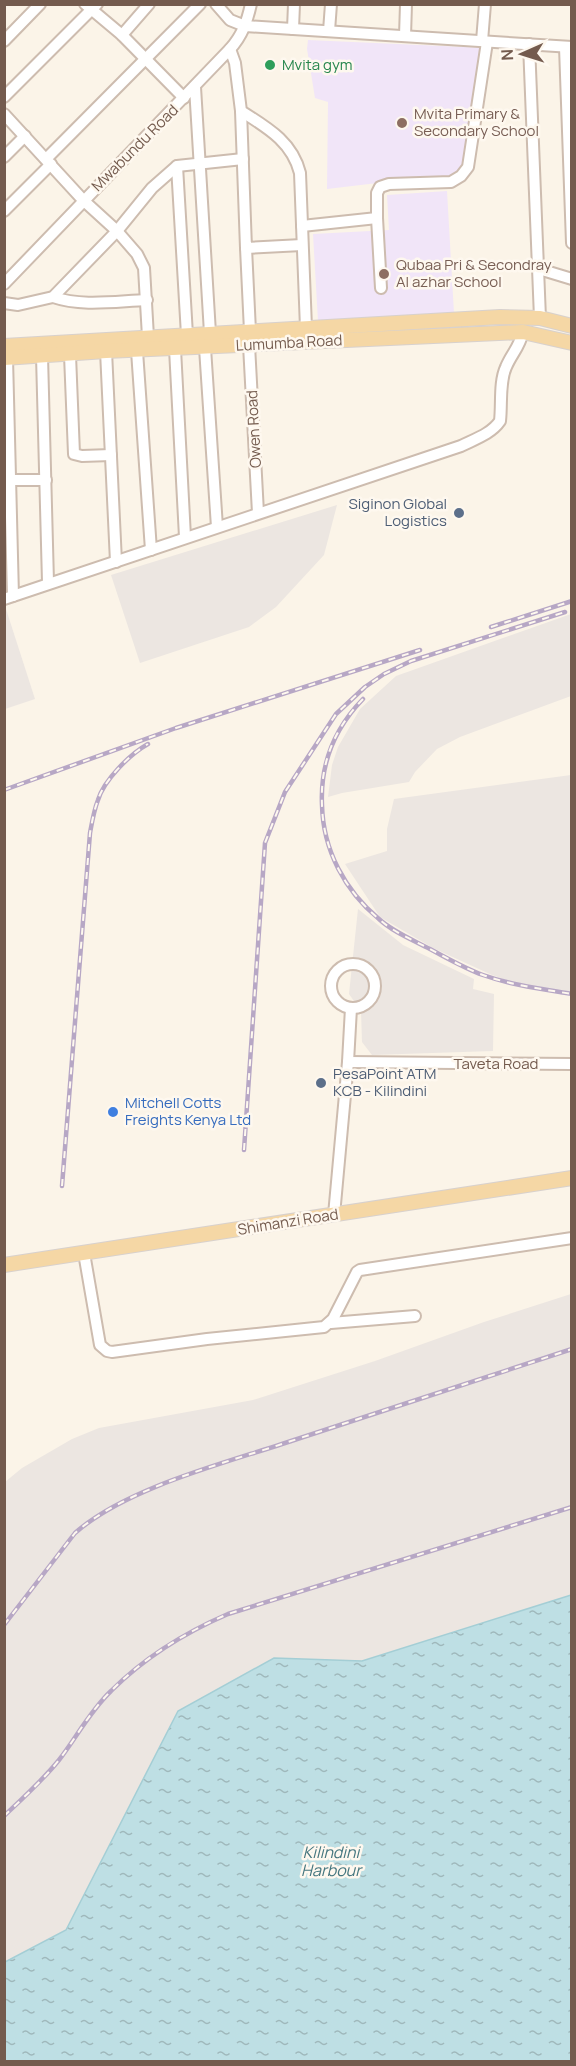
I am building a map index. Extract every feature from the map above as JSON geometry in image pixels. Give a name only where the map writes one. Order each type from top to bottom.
[{"type":"main road","name":"Lumumba Road","points":[[286,336],[306,328],[500,317],[540,318],[572,326]]},
{"type":"main road","name":"Lumumba Road","points":[[5,354],[42,356],[106,351],[205,348],[249,338],[286,336],[523,332],[572,343]]},
{"type":"main road","name":"Lumumba Road","points":[[5,354],[148,337],[210,333],[249,338]]},
{"type":"main road","name":"Shimanzi Road","points":[[4,1265],[572,1178]]},
{"type":"street","points":[[4,41],[40,4]]},
{"type":"street","points":[[122,35],[149,4]]},
{"type":"street","points":[[4,212],[145,59],[200,4]]},
{"type":"street","points":[[216,4],[226,17],[234,23],[245,26],[568,47],[572,243]]},
{"type":"street","name":"Mwabundu Road","points":[[6,281],[230,50],[245,26],[251,4]]},
{"type":"street","points":[[293,29],[294,4]]},
{"type":"street","points":[[329,31],[332,4]]},
{"type":"street","points":[[405,36],[406,4]]},
{"type":"street","points":[[381,288],[377,218],[377,193],[380,187],[390,184],[451,182],[461,176],[468,166],[484,41],[485,4]]},
{"type":"street","points":[[4,97],[91,7],[184,98]]},
{"type":"street","points":[[529,44],[540,318]]},
{"type":"street","name":"Owen Road","points":[[230,50],[235,63],[241,111],[258,513]]},
{"type":"street","points":[[195,87],[210,333]]},
{"type":"street","points":[[241,111],[271,130],[284,142],[297,162],[300,173],[306,328]]},
{"type":"street","points":[[4,114],[83,200],[133,248],[144,268],[148,337]]},
{"type":"street","points":[[4,157],[25,136]]},
{"type":"street","points":[[53,297],[117,231],[152,188],[177,166],[243,159]]},
{"type":"street","points":[[177,166],[187,335]]},
{"type":"street","points":[[302,226],[377,218]]},
{"type":"street","points":[[246,248],[302,245]]},
{"type":"street","points":[[539,269],[572,279]]},
{"type":"street","points":[[4,303],[18,305],[53,297],[66,301],[147,300]]},
{"type":"street","points":[[5,354],[9,597],[48,582],[116,562],[461,446],[489,432],[500,421],[506,365],[519,347],[523,332]]},
{"type":"street","points":[[205,348],[217,527]]},
{"type":"street","points":[[175,349],[185,537]]},
{"type":"street","points":[[106,351],[116,562]]},
{"type":"street","points":[[137,351],[151,550]]},
{"type":"street","points":[[70,355],[74,454],[76,456],[111,455]]},
{"type":"street","points":[[42,356],[48,582]]},
{"type":"street","points":[[8,480],[46,480]]},
{"type":"street","points":[[351,963],[365,967],[370,972],[375,986],[374,993],[365,1005],[351,1008],[338,1002],[331,990],[333,975],[344,965],[351,963]]},
{"type":"street","points":[[334,1215],[351,1008]]},
{"type":"street","name":"Taveta Road","points":[[348,1062],[572,1064]]},
{"type":"street","points":[[331,1323],[360,1270],[572,1238]]},
{"type":"street","points":[[84,1253],[100,1345],[112,1352],[197,1340],[324,1327],[331,1323],[416,1316]]},
{"type":"shaded area","name":"Mvita Primary & Secondary School","points":[[308,40],[487,48],[462,178],[386,182],[327,189],[328,102],[315,98],[307,49]]},
{"type":"shaded area","name":"Qubaa Pri & Secondray Al azhar School","points":[[447,191],[454,313],[318,321],[313,234],[389,230],[387,195]]},
{"type":"shaded area","points":[[337,505],[324,555],[276,607],[249,627],[140,663],[111,575]]},
{"type":"shaded area","points":[[5,609],[35,699],[5,709]]},
{"type":"shaded area","points":[[571,614],[571,696],[460,737],[437,749],[415,772],[409,782],[328,797],[332,765],[338,747],[360,709],[396,676]]},
{"type":"shaded area","points":[[571,775],[571,995],[524,986],[492,975],[433,948],[380,917],[345,864],[387,851],[387,829],[394,799]]},
{"type":"shaded area","points":[[358,909],[403,945],[474,979],[473,989],[494,994],[493,1051],[372,1055],[362,1042],[361,1011],[349,994]]},
{"type":"shaded area","points":[[571,1294],[571,1600],[70,1933],[5,1966],[5,1482],[22,1468],[72,1439],[99,1428],[253,1400]]},
{"type":"water","name":"Kilindini Harbour","points":[[571,1595],[571,2061],[5,2061],[5,1962],[66,1930],[178,1711],[274,1658],[362,1661]]},
{"type":"railway","points":[[491,627],[572,601]]},
{"type":"railway","points":[[244,1150],[265,843],[285,792],[336,714],[365,687],[384,674],[411,661],[565,612]]},
{"type":"railway","points":[[4,790],[176,728],[420,650]]},
{"type":"railway","points":[[363,699],[344,722],[337,735],[323,775],[323,822],[332,853],[346,882],[367,908],[385,924],[403,936],[462,966],[504,981],[572,994]]},
{"type":"railway","points":[[62,1186],[92,820],[106,784],[126,761],[148,744]]},
{"type":"railway","points":[[4,1625],[75,1533],[119,1503],[202,1470],[572,1349]]},
{"type":"railway","points":[[4,1816],[53,1767],[96,1707],[111,1691],[137,1667],[196,1629],[228,1614],[572,1507]]},
{"type":"place","name":"Mvita gym","points":[[270,65]]},
{"type":"place","name":"Mvita Primary & Secondary School","points":[[402,123]]},
{"type":"place","name":"Qubaa Pri & Secondray Al azhar School","points":[[384,274]]},
{"type":"place","name":"Siginon Global Logistics","points":[[459,513]]},
{"type":"place","name":"PesaPoint ATM KCB - Kilindini","points":[[321,1083]]},
{"type":"place","name":"Mitchell Cotts Freights Kenya Ltd","points":[[113,1112]]}]
